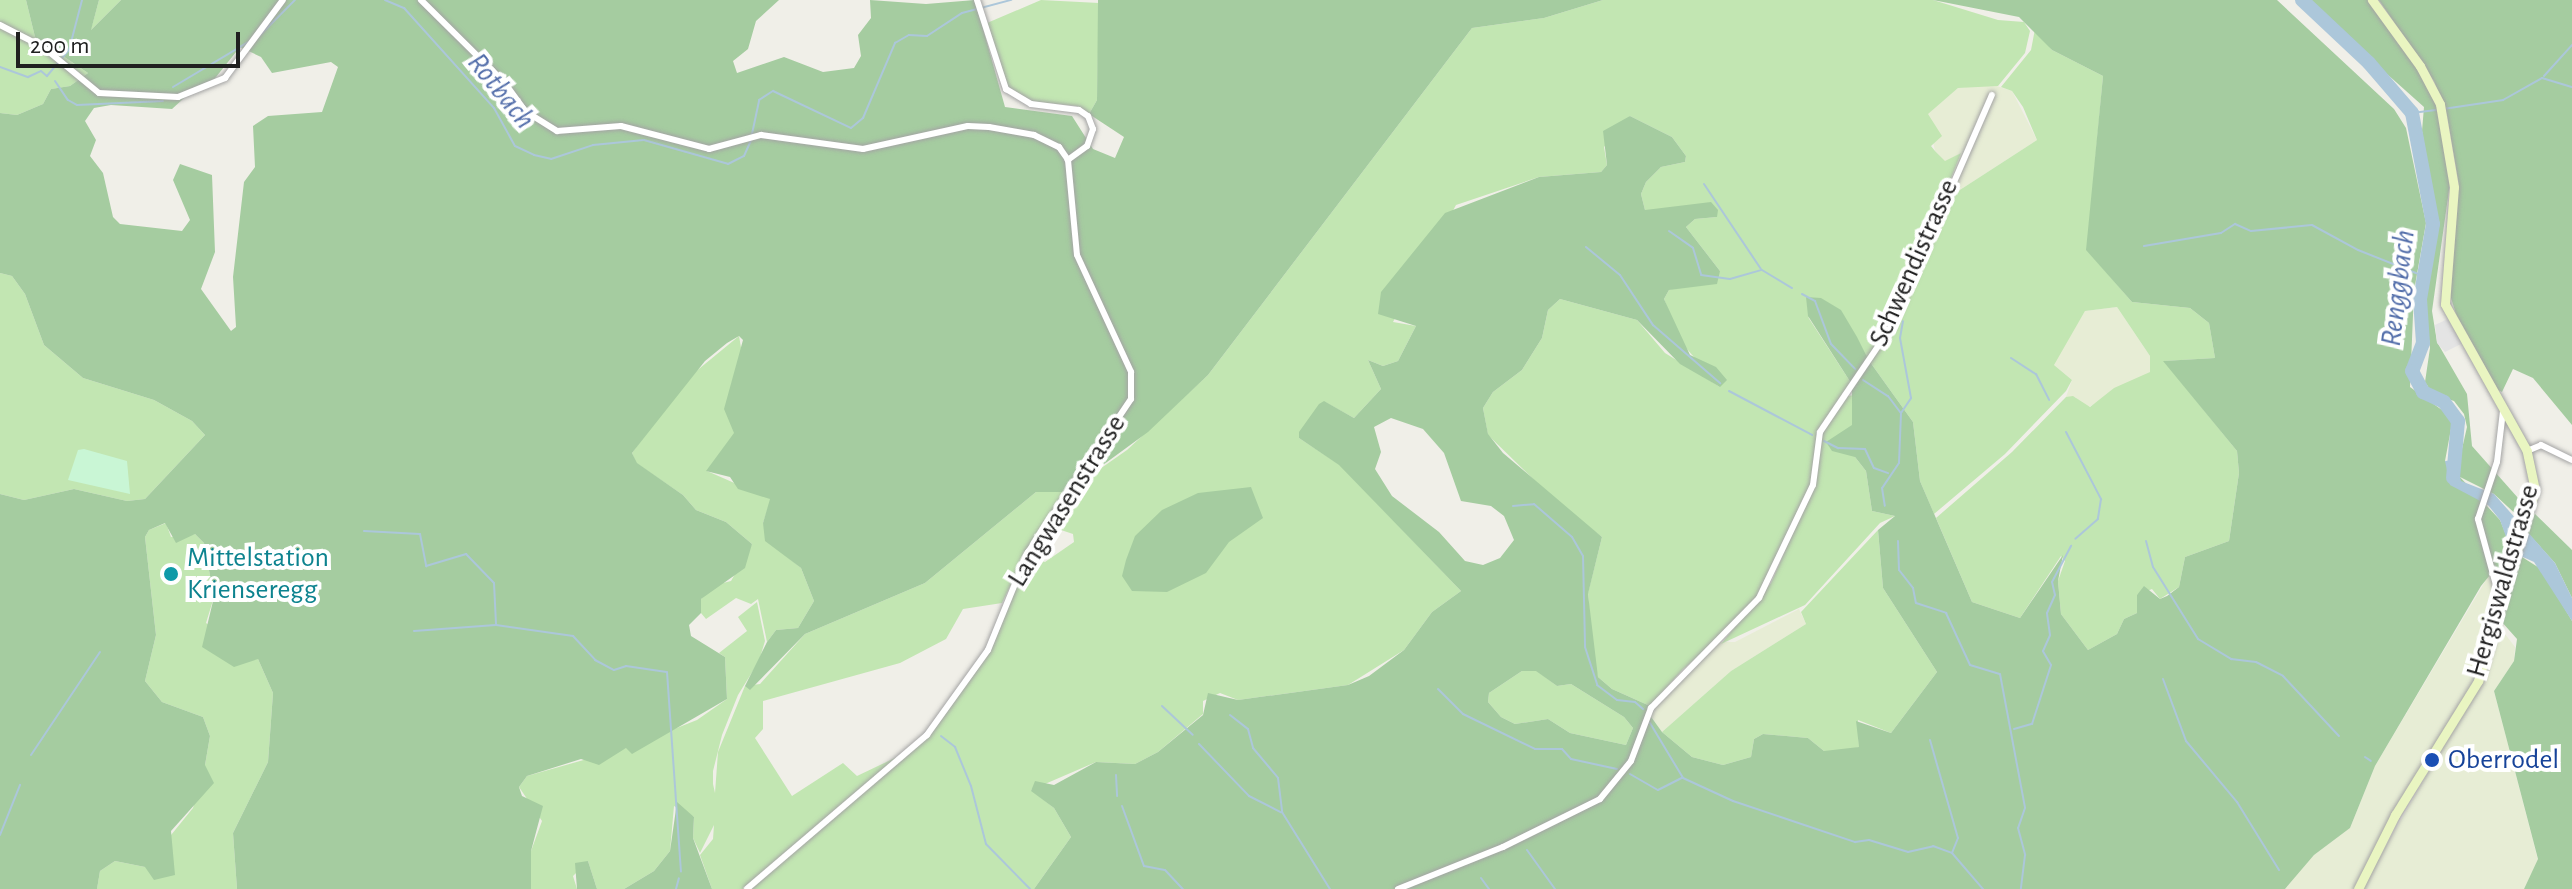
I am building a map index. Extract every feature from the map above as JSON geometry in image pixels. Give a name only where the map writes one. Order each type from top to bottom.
[{"type":"street","points":[[0,25],[43,47],[99,93],[191,95],[225,78],[255,33],[283,0]]},
{"type":"street","points":[[421,0],[546,128],[621,126],[709,149],[761,135],[863,149],[968,126],[1034,135],[1059,147],[1068,160],[1087,146],[1093,129],[1088,116],[1079,110],[1031,104],[1006,89],[977,0]]},
{"type":"street","name":"Hergiswaldstrasse","points":[[2358,889],[2395,815],[2478,681],[2499,596],[2535,490],[2527,451],[2443,294],[2454,187],[2441,109],[2420,66],[2372,0]]},
{"type":"street","name":"Schwendistrasse","points":[[1398,889],[1600,799],[1631,761],[1651,708],[1759,598],[1813,485],[1820,432],[1891,327],[1992,95]]},
{"type":"street","name":"Langwasenstrasse","points":[[747,889],[927,735],[993,641],[1028,552],[1131,399],[1131,372],[1077,255],[1068,160]]},
{"type":"street","points":[[2499,596],[2479,509],[2491,479],[2503,411]]},
{"type":"street","points":[[2527,451],[2541,445],[2572,460]]},
{"type":"green space","points":[[0,0],[26,0],[35,37],[88,73],[70,86],[51,89],[43,104],[17,115],[0,113]]},
{"type":"green space","points":[[26,0],[99,0],[91,30],[121,0],[779,0],[756,21],[748,49],[733,61],[737,73],[784,57],[823,72],[854,68],[861,56],[858,35],[871,18],[870,0],[926,4],[975,0],[1005,107],[1072,116],[1093,149],[1115,158],[1124,137],[1089,114],[1097,100],[1098,0],[1603,0],[1544,18],[1472,28],[1208,375],[1148,432],[1066,492],[1036,492],[925,583],[805,634],[750,690],[745,686],[767,642],[776,630],[798,628],[814,601],[801,568],[765,541],[763,523],[770,499],[738,489],[730,477],[706,471],[734,433],[724,409],[743,340],[739,336],[705,361],[632,453],[637,463],[683,495],[696,510],[726,522],[752,544],[745,568],[701,599],[701,613],[689,625],[691,636],[725,657],[727,699],[632,754],[626,748],[599,765],[581,759],[527,776],[519,787],[522,796],[543,806],[531,851],[531,889],[237,889],[233,833],[268,762],[273,693],[258,659],[234,667],[202,647],[214,597],[204,543],[195,534],[176,543],[165,523],[149,530],[145,537],[156,635],[145,681],[162,702],[203,717],[210,736],[205,765],[214,783],[171,831],[175,875],[154,880],[145,867],[115,861],[100,871],[97,889],[0,889],[0,494],[24,500],[74,489],[127,501],[145,499],[205,435],[192,421],[154,400],[83,378],[44,345],[25,294],[12,276],[0,273],[0,113],[17,115],[43,104],[51,89],[70,86],[88,73],[35,37]],"holes":[[[240,47],[261,57],[272,73],[331,62],[338,67],[322,112],[268,116],[253,126],[255,167],[244,182],[233,277],[236,327],[231,331],[201,289],[215,252],[212,175],[180,164],[173,180],[190,220],[182,231],[120,224],[113,217],[103,173],[90,156],[96,140],[85,121],[94,108],[111,105],[172,109],[194,89],[212,82]]]},
{"type":"green space","points":[[99,0],[121,0],[90,31],[93,22]]},
{"type":"green space","points":[[1041,0],[1099,3],[1097,100],[1089,114],[1077,106],[1026,101],[1007,87],[987,23]]},
{"type":"green space","points":[[1603,0],[1933,0],[1998,20],[2024,22],[2030,31],[2025,53],[1998,86],[1958,88],[1928,114],[1942,136],[1931,146],[1935,151],[1945,161],[1961,153],[1915,270],[1868,359],[1808,317],[1851,383],[1823,423],[1813,479],[1764,587],[1737,623],[1683,669],[1650,706],[1612,689],[1598,677],[1593,659],[1588,593],[1602,537],[1561,506],[1488,435],[1483,408],[1493,392],[1522,370],[1542,338],[1548,310],[1560,299],[1637,320],[1665,353],[1720,387],[1680,341],[1664,299],[1669,290],[1720,271],[1686,227],[1695,219],[1717,217],[1645,210],[1641,194],[1646,182],[1661,167],[1685,162],[1686,156],[1672,137],[1630,116],[1604,147],[1607,165],[1601,172],[1539,177],[1456,205],[1393,322],[1416,326],[1398,361],[1383,366],[1368,360],[1381,389],[1354,418],[1325,402],[1299,438],[1340,465],[1461,591],[1432,612],[1404,650],[1348,685],[1238,700],[1220,693],[1203,701],[1203,714],[1158,752],[1135,764],[1096,762],[1031,790],[1054,808],[1071,837],[1034,889],[751,889],[917,747],[994,643],[1028,556],[1045,562],[1074,542],[1073,534],[1061,530],[1035,545],[1077,485],[1127,450],[1208,375],[1472,28],[1544,18]]},
{"type":"green space","points":[[1933,0],[2277,0],[2394,109],[2406,128],[2426,223],[2414,291],[2410,387],[2453,418],[2445,461],[2500,520],[2511,547],[2499,583],[2490,575],[2481,586],[2375,766],[2350,828],[2314,855],[2285,889],[1034,889],[1071,837],[1054,808],[1031,791],[1035,781],[1054,785],[1096,762],[1135,764],[1158,752],[1203,715],[1208,693],[1238,700],[1348,685],[1369,676],[1404,650],[1432,612],[1461,591],[1339,465],[1299,438],[1299,432],[1324,401],[1354,418],[1381,389],[1368,360],[1383,366],[1398,361],[1416,326],[1378,314],[1381,292],[1445,213],[1539,177],[1601,172],[1607,165],[1603,131],[1630,116],[1672,137],[1686,156],[1685,162],[1661,167],[1646,182],[1641,194],[1645,210],[1711,202],[1718,210],[1717,217],[1695,219],[1686,227],[1720,271],[1717,284],[1669,290],[1664,299],[1690,355],[1716,367],[1727,380],[1720,387],[1680,364],[1637,320],[1560,299],[1548,310],[1542,338],[1522,370],[1493,392],[1483,408],[1488,434],[1503,453],[1602,537],[1588,594],[1598,677],[1612,689],[1650,706],[1649,714],[1662,732],[1692,757],[1723,765],[1751,757],[1754,739],[1763,734],[1808,738],[1824,751],[1859,747],[1856,721],[1891,733],[1937,672],[1883,588],[1878,530],[1895,516],[1872,511],[1866,471],[1855,457],[1832,451],[1826,442],[1852,425],[1852,389],[1870,362],[1913,422],[1920,481],[1972,602],[2020,618],[2063,555],[2058,581],[2061,614],[2088,650],[2117,634],[2124,619],[2137,613],[2137,595],[2144,586],[2160,599],[2179,587],[2185,557],[2229,541],[2239,473],[2237,451],[2163,361],[2215,358],[2209,323],[2190,308],[2132,302],[2086,250],[2103,76],[2052,50],[2019,17]],"holes":[[[1391,418],[1423,429],[1444,453],[1461,501],[1491,506],[1504,516],[1514,540],[1500,558],[1483,565],[1465,561],[1439,532],[1392,496],[1375,469],[1381,452],[1374,427]],[[1522,671],[1536,671],[1557,686],[1571,684],[1624,717],[1633,728],[1626,745],[1570,733],[1548,719],[1515,724],[1501,717],[1488,702],[1489,693]]]},
{"type":"green space","points":[[2304,0],[2369,0],[2423,77],[2439,110],[2450,183],[2432,311],[2437,342],[2467,394],[2472,446],[2526,507],[2521,519],[2494,494],[2456,475],[2467,427],[2464,414],[2454,401],[2433,394],[2425,382],[2430,348],[2424,295],[2438,224],[2422,131],[2424,107]]},
{"type":"green space","points":[[2379,0],[2572,0],[2572,425],[2533,378],[2513,369],[2502,392],[2498,390],[2456,314],[2446,282],[2459,185],[2447,115],[2434,81]]},
{"type":"green space","points":[[2035,29],[2052,50],[2103,76],[2087,250],[2132,302],[2190,308],[2209,323],[2215,358],[2164,361],[2237,451],[2239,473],[2229,541],[2185,557],[2179,587],[2160,599],[2152,589],[2137,595],[2137,613],[2124,619],[2117,634],[2088,650],[2061,614],[2058,581],[2065,561],[2061,556],[2020,618],[1972,602],[1936,518],[2012,452],[2066,397],[2073,396],[2090,407],[2114,388],[2150,372],[2150,356],[2117,307],[2085,311],[2054,365],[2072,380],[2066,391],[2005,454],[1934,514],[1920,481],[1913,422],[1870,362],[1890,332],[1949,197],[2037,140],[2023,107],[2012,91],[2001,87],[2031,50]]},
{"type":"green space","points":[[1991,84],[2012,91],[2037,140],[1949,197],[1945,195],[1961,153],[1945,162],[1935,151],[1927,114],[1958,88]]},
{"type":"green space","points":[[0,273],[12,276],[25,294],[44,345],[83,378],[154,400],[192,421],[205,435],[145,499],[127,501],[74,489],[24,500],[0,494]]},
{"type":"green space","points":[[1806,297],[1821,298],[1841,310],[1857,337],[1868,359],[1851,383],[1808,316]]},
{"type":"green space","points":[[2117,307],[2150,356],[2150,372],[2087,408],[2075,397],[2066,397],[2072,380],[2054,365],[2057,354],[2085,311]]},
{"type":"green space","points":[[739,336],[742,353],[731,385],[735,433],[707,471],[771,499],[763,523],[775,547],[801,568],[814,601],[798,628],[776,630],[767,642],[758,599],[751,604],[736,598],[706,619],[701,613],[701,599],[715,585],[731,581],[752,544],[726,522],[696,510],[683,495],[636,463],[632,453],[683,382]]},
{"type":"green space","points":[[1854,395],[1855,457],[1866,471],[1872,511],[1895,516],[1880,523],[1805,605],[1721,644],[1771,583],[1813,487],[1822,432],[1848,396]]},
{"type":"green space","points":[[78,450],[127,461],[130,494],[68,480]]},
{"type":"green space","points":[[1251,487],[1263,518],[1229,542],[1206,573],[1167,592],[1132,591],[1122,576],[1126,560],[1135,536],[1162,510],[1198,493]]},
{"type":"green space","points":[[1036,492],[1066,492],[1027,551],[1002,603],[963,609],[946,639],[900,663],[763,701],[763,729],[755,738],[792,796],[843,763],[857,776],[901,755],[745,889],[712,889],[700,855],[713,839],[714,825],[700,853],[693,838],[694,817],[674,806],[670,851],[654,871],[624,889],[597,889],[588,861],[573,876],[577,889],[531,889],[531,851],[542,821],[519,787],[527,776],[626,748],[697,720],[727,699],[725,657],[719,653],[747,631],[738,617],[757,602],[765,641],[759,661],[738,695],[722,735],[713,771],[715,793],[718,752],[745,686],[760,684],[805,634],[925,583]]},
{"type":"green space","points":[[2534,513],[2572,550],[2572,598],[2555,563],[2527,532]]},
{"type":"green space","points":[[166,523],[171,537],[195,534],[204,543],[214,597],[206,623],[258,659],[273,693],[268,762],[233,833],[237,889],[97,889],[100,871],[115,861],[145,867],[193,808],[205,765],[210,736],[203,717],[162,702],[145,681],[156,635],[145,537],[149,530]]},
{"type":"green space","points":[[1878,530],[1883,588],[1937,672],[1891,733],[1858,720],[1859,747],[1841,753],[1824,751],[1808,738],[1763,734],[1754,739],[1751,757],[1723,765],[1692,757],[1662,732],[1731,671],[1806,624],[1801,612]]},
{"type":"green space","points":[[2522,557],[2541,569],[2572,621],[2572,889],[2524,889],[2538,859],[2494,691],[2514,661],[2517,639],[2501,621],[2515,562]]},
{"type":"green space","points":[[2489,575],[2499,583],[2477,674],[2355,889],[2285,889],[2314,855],[2350,828],[2375,766]]},
{"type":"green space","points":[[1799,609],[1806,624],[1731,671],[1662,732],[1649,714],[1650,706],[1696,656],[1716,642],[1735,642]]},
{"type":"green space","points":[[2505,634],[2515,647],[2514,661],[2494,691],[2538,860],[2524,889],[2361,889],[2486,673],[2498,635]]},
{"type":"green space","points":[[1522,671],[1537,671],[1557,686],[1571,684],[1624,717],[1633,728],[1626,745],[1570,733],[1548,719],[1515,724],[1501,717],[1488,702],[1489,693]]},
{"type":"green space","points":[[677,802],[694,817],[693,838],[712,889],[624,889],[654,871],[670,851]]},
{"type":"green space","points":[[588,861],[597,889],[577,889],[575,863]]},
{"type":"shaded area","points":[[2452,317],[2465,342],[2445,352],[2437,343],[2435,325]]},
{"type":"water","points":[[2456,460],[2461,481],[2494,494],[2555,563],[2572,598],[2572,621],[2534,562],[2523,557],[2515,562],[2500,520],[2488,505],[2450,485],[2445,461]]},
{"type":"waterway","points":[[62,58],[69,50],[82,0]]},
{"type":"waterway","name":"Rotbach","points":[[256,39],[295,0]]},
{"type":"waterway","name":"Rotbach","points":[[385,0],[404,8],[494,108],[515,146],[534,155],[551,159],[593,145],[644,140],[728,164],[744,156],[751,140]]},
{"type":"waterway","name":"Rotbach","points":[[752,134],[759,100],[773,91],[851,128],[863,118],[895,43],[909,35],[927,36],[962,13],[1011,0]]},
{"type":"waterway","name":"Renggbach","points":[[2302,0],[2369,63],[2412,113],[2433,224],[2420,299],[2423,343],[2412,371],[2423,392],[2444,402],[2458,421],[2453,478]]},
{"type":"waterway","name":"Rotbach","points":[[173,87],[250,41]]},
{"type":"waterway","points":[[2544,76],[2572,45]]},
{"type":"waterway","name":"Rotbach","points":[[0,67],[28,77],[41,71],[47,76],[58,63]]},
{"type":"waterway","points":[[2443,109],[2503,100],[2542,78],[2572,87]]},
{"type":"waterway","name":"Rotbach","points":[[55,81],[68,100],[77,105],[163,101]]},
{"type":"waterway","points":[[2412,113],[2436,110]]},
{"type":"waterway","points":[[1704,184],[1761,269]]},
{"type":"waterway","points":[[2144,246],[2221,233],[2235,224],[2251,231],[2312,225],[2358,250],[2426,277]]},
{"type":"waterway","points":[[1669,231],[1693,248],[1701,275],[1730,279],[1762,270],[1792,288]]},
{"type":"waterway","points":[[1586,247],[1620,275],[1653,325],[1720,383]]},
{"type":"waterway","points":[[1802,294],[1815,301],[1831,344],[1855,369]]},
{"type":"waterway","points":[[1901,413],[1911,398],[1900,338],[1903,321]]},
{"type":"waterway","points":[[2011,358],[2036,374],[2049,400]]},
{"type":"waterway","points":[[1863,380],[1888,396],[1901,413],[1899,463],[1882,488],[1885,506]]},
{"type":"waterway","points":[[1729,391],[1812,435]]},
{"type":"waterway","points":[[2066,432],[2101,499],[2098,519],[2075,539]]},
{"type":"waterway","points":[[1824,441],[1838,448],[1865,449],[1874,468],[1888,473]]},
{"type":"waterway","points":[[1513,506],[1534,504],[1572,537],[1583,556],[1585,647],[1597,685],[1617,700],[1635,702],[1643,709]]},
{"type":"waterway","points":[[364,531],[420,534],[426,566],[466,554],[494,583],[496,624]]},
{"type":"waterway","points":[[1898,541],[1899,570],[1913,588],[1916,603],[1946,613],[1970,665],[2000,674],[2025,808],[2018,828],[2025,855],[2021,889]]},
{"type":"waterway","points":[[2146,541],[2153,567],[2198,639],[2231,659],[2256,662],[2283,676],[2339,736]]},
{"type":"waterway","points":[[2014,729],[2032,724],[2051,665],[2043,651],[2050,635],[2047,613],[2055,595],[2052,582],[2071,546]]},
{"type":"waterway","points":[[414,631],[496,625],[573,636],[595,660],[614,670],[626,666],[667,672],[681,872]]},
{"type":"waterway","points":[[31,755],[100,652]]},
{"type":"waterway","points":[[2163,679],[2186,741],[2237,802],[2279,870]]},
{"type":"waterway","points":[[1438,689],[1463,714],[1535,749],[1562,749],[1571,759],[1617,769]]},
{"type":"waterway","points":[[1162,706],[1193,735]]},
{"type":"waterway","points":[[1230,715],[1248,729],[1253,748],[1278,778],[1282,812],[1330,889]]},
{"type":"waterway","points":[[1650,723],[1683,778],[1733,801],[1855,842],[1869,840],[1908,852],[1933,846],[1952,853],[1983,889]]},
{"type":"waterway","points":[[941,736],[955,747],[971,786],[986,844],[1030,889]]},
{"type":"waterway","points":[[1930,740],[1958,838],[1952,853]]},
{"type":"waterway","points":[[1199,744],[1249,796],[1281,812]]},
{"type":"waterway","points":[[2365,757],[2371,761]]},
{"type":"waterway","points":[[1630,774],[1658,790],[1682,778]]},
{"type":"waterway","points":[[1116,775],[1117,796]]},
{"type":"waterway","points":[[0,835],[20,785]]},
{"type":"waterway","points":[[1122,806],[1144,866],[1165,870],[1183,889]]},
{"type":"waterway","points":[[1527,850],[1555,889]]},
{"type":"waterway","points":[[676,889],[679,878]]},
{"type":"waterway","points":[[1481,878],[1489,889]]},
{"type":"place","name":"Mittelstation Krienseregg","points":[[171,574]]},
{"type":"place","name":"Oberrodel","points":[[2432,760]]}]
